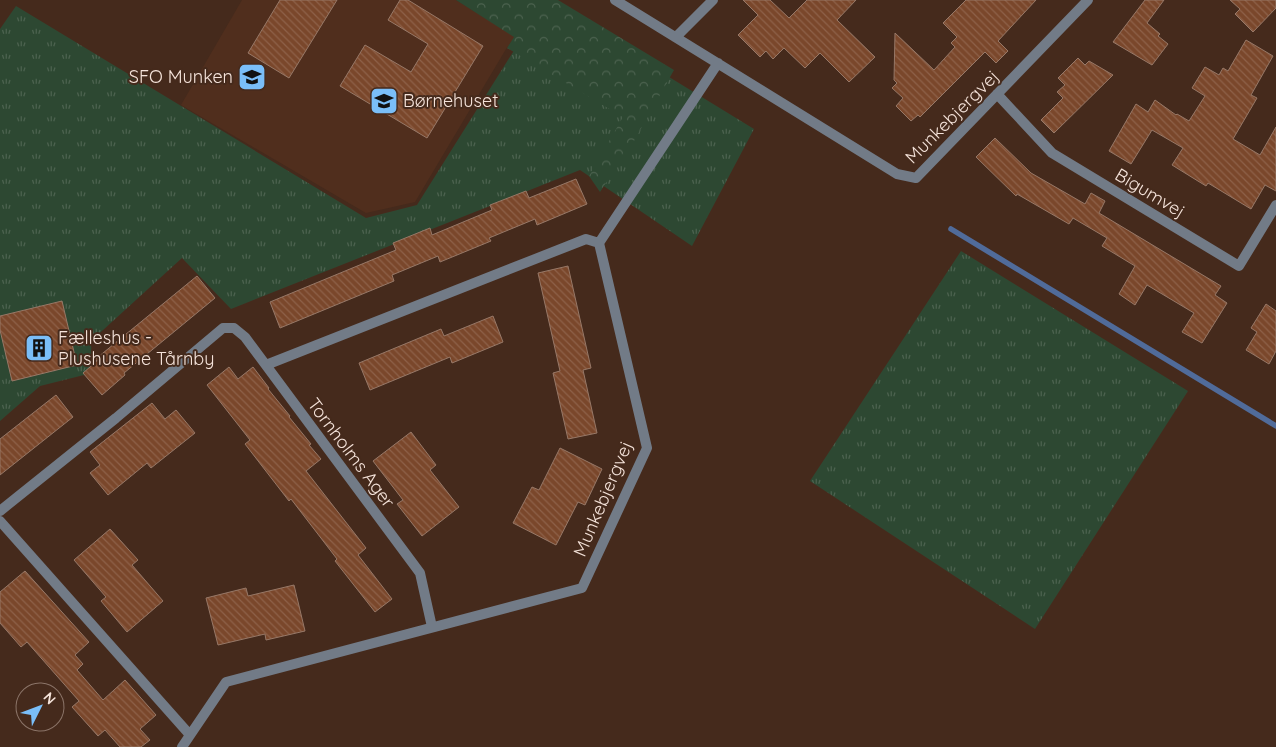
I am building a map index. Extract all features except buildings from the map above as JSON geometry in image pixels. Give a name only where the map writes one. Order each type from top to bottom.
[{"type":"street","name":"Munkebjergvej","points":[[615,0],[898,174],[916,178],[1088,0]]},
{"type":"street","points":[[676,37],[713,0]]},
{"type":"street","points":[[266,365],[586,239],[599,243],[718,62]]},
{"type":"street","name":"Bigumvej","points":[[997,94],[1052,153],[1239,266],[1276,205]]},
{"type":"street","name":"Munkebjergvej","points":[[432,628],[582,588],[647,448],[599,243]]},
{"type":"street","name":"Tornholms Ager","points":[[0,511],[116,418],[222,328],[234,328],[245,337],[420,573],[432,628]]},
{"type":"street","points":[[0,522],[190,734]]},
{"type":"street","points":[[182,747],[226,682],[432,628]]},
{"type":"shaded area","name":"Børnehuset","points":[[242,0],[456,0],[515,37],[415,202],[366,213],[181,105]]},
{"type":"green space","points":[[456,0],[558,0],[674,70],[634,141],[600,192],[589,176],[623,117],[507,48],[514,37]]},
{"type":"green space","points":[[545,1],[754,129],[692,246],[580,170],[231,309],[182,258],[91,341],[92,373],[40,386],[0,421],[0,29],[16,6],[366,218],[417,205]]},
{"type":"green space","points":[[961,251],[1188,391],[1035,629],[810,481]]},
{"type":"waterway","points":[[951,229],[1276,426]]},
{"type":"place","name":"SFO Munken","points":[[252,77]]},
{"type":"place","name":"Børnehuset","points":[[384,101]]},
{"type":"place","name":"Fælleshus - Plushusene Tårnby","points":[[39,348]]}]
